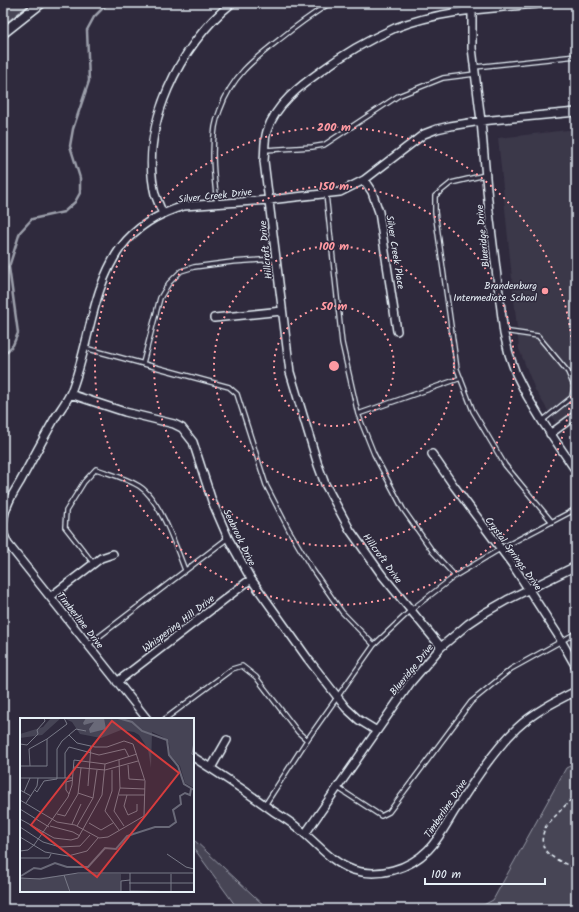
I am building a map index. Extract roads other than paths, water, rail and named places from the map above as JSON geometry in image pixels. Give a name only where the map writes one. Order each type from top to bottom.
[{"type":"main road","points":[[3,33],[41,3]]},
{"type":"street","points":[[163,214],[155,194],[152,172],[154,134],[163,98],[189,50],[200,36],[232,3]]},
{"type":"street","name":"Blueridge Drive","points":[[472,3],[472,48],[481,120],[490,219],[504,330],[509,354],[516,374],[542,421],[576,471]]},
{"type":"street","name":"Hillcroft Drive","points":[[441,647],[382,575],[350,530],[323,478],[318,465],[290,372],[264,161],[267,131],[274,116],[296,90],[349,51],[396,28],[442,15],[548,3]]},
{"type":"street","name":"Silver Creek Drive","points":[[3,518],[15,490],[70,394],[85,348],[98,296],[112,261],[132,234],[153,218],[184,206],[270,200],[340,192],[364,180],[424,134],[450,126],[481,120],[576,112]]},
{"type":"street","name":"Silver Creek Place","points":[[364,180],[372,192],[380,212],[397,331]]},
{"type":"street","points":[[214,318],[282,311]]},
{"type":"street","name":"Seabrook Drive","points":[[70,394],[125,412],[174,424],[182,428],[193,442],[212,501],[228,538],[251,579],[308,659],[352,714],[377,731]]},
{"type":"street","points":[[550,434],[576,415]]},
{"type":"street","name":"Crystal Springs Drive","points":[[432,454],[529,590],[562,641],[576,667]]},
{"type":"street","points":[[3,518],[3,524]]},
{"type":"street","name":"Timberline Drive","points":[[3,530],[8,544],[146,718]]},
{"type":"street","points":[[50,597],[101,558],[113,554]]},
{"type":"street","name":"Blueridge Drive","points":[[305,834],[410,682],[441,647],[468,624],[507,600],[576,566]]},
{"type":"street","name":"Whispering Hill Drive","points":[[117,682],[251,579]]},
{"type":"street","name":"Timberline Drive","points":[[194,758],[265,805],[305,834],[330,857],[353,870],[367,873],[394,870],[406,865],[428,850],[483,769],[517,728],[545,708],[576,691]]},
{"type":"street","points":[[211,768],[227,740]]},
{"type":"lane","points":[[217,203],[212,155],[215,126],[225,96],[238,76],[255,58],[307,18],[330,3]]},
{"type":"lane","points":[[265,150],[324,145],[398,96],[443,78],[475,70],[576,56]]},
{"type":"lane","points":[[486,174],[451,183],[435,196],[435,212],[457,369],[473,411],[505,465],[552,522]]},
{"type":"lane","points":[[326,194],[342,343],[358,414],[374,454],[403,509],[433,552],[455,576]]},
{"type":"lane","points":[[143,363],[160,298],[169,283],[181,271],[194,267],[232,262],[276,259]]},
{"type":"lane","points":[[504,330],[538,336],[568,372],[574,386],[572,396],[542,421]]},
{"type":"lane","points":[[85,348],[229,387],[237,394],[266,485],[289,530],[312,569],[342,612],[374,645]]},
{"type":"lane","points":[[358,414],[461,378]]},
{"type":"lane","points":[[94,564],[65,527],[66,511],[84,482],[96,469],[120,477],[140,487],[154,501],[185,570]]},
{"type":"lane","points":[[265,805],[307,740],[374,645],[411,610],[455,576],[500,549],[576,509]]},
{"type":"lane","points":[[88,645],[228,538]]},
{"type":"lane","points":[[338,788],[381,816],[390,812],[471,702],[511,669],[576,633]]},
{"type":"lane","points":[[166,718],[232,668],[242,666],[256,677],[298,732],[307,740]]},
{"type":"waterway","points":[[3,356],[13,345],[18,333],[9,267],[20,232],[32,219],[64,212],[75,202],[80,193],[80,178],[70,146],[73,129],[89,81],[87,30],[94,17],[108,3]]},
{"type":"place","name":"Brandenburg Intermediate School","points":[[545,291]]}]
